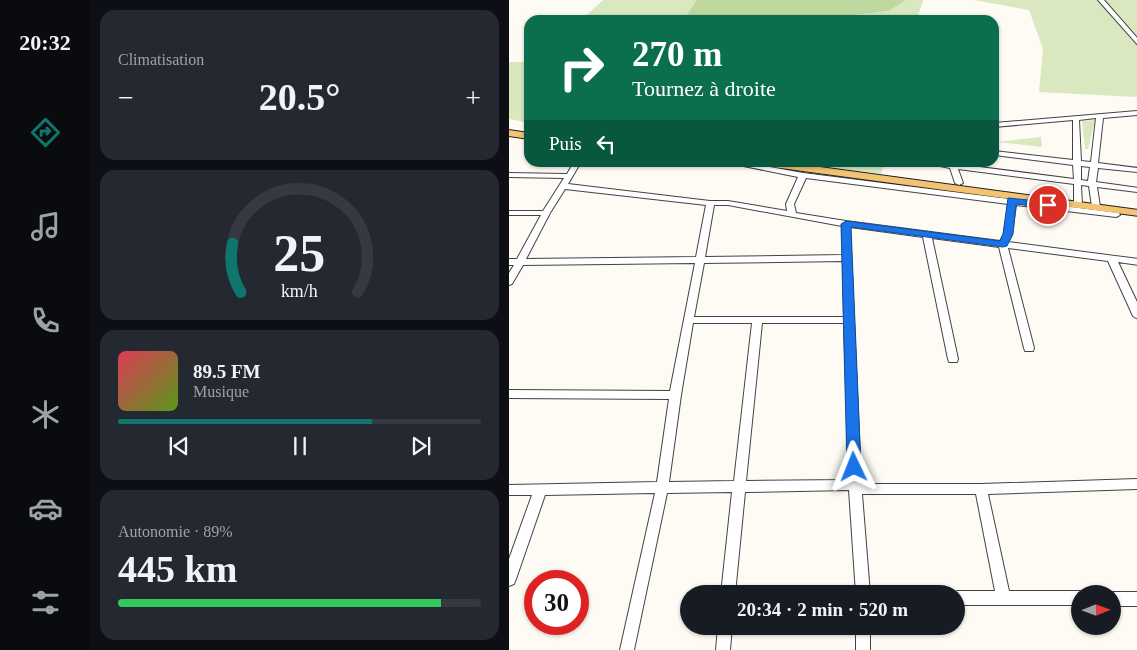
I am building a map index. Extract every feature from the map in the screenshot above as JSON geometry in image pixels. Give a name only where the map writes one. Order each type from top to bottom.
[{"type":"main road","points":[[509,126],[524,128]]},
{"type":"main road","points":[[509,133],[524,135]]},
{"type":"main road","points":[[799,167],[1095,203],[1137,204]]},
{"type":"main road","points":[[833,167],[959,182],[1078,201]]},
{"type":"main road","points":[[1095,203],[1137,212]]},
{"type":"street","points":[[1101,0],[1137,44]]},
{"type":"street","points":[[999,125],[1137,113]]},
{"type":"street","points":[[1095,203],[1092,183],[1100,116]]},
{"type":"street","points":[[1076,118],[1078,201]]},
{"type":"street","points":[[999,154],[1137,170]]},
{"type":"street","points":[[509,282],[546,213],[574,167]]},
{"type":"street","points":[[759,167],[1116,214]]},
{"type":"street","points":[[954,167],[959,182]]},
{"type":"street","points":[[974,167],[1137,190]]},
{"type":"street","points":[[792,213],[790,204],[803,174]]},
{"type":"street","points":[[509,175],[568,176]]},
{"type":"street","points":[[562,186],[710,203],[728,203],[846,224],[1137,262]]},
{"type":"street","points":[[1012,200],[1008,234],[1003,244],[1029,348]]},
{"type":"street","points":[[627,650],[661,488],[675,395],[710,203]]},
{"type":"street","points":[[509,213],[546,213]]},
{"type":"street","points":[[846,224],[855,487],[862,585]]},
{"type":"street","points":[[927,234],[953,359]]},
{"type":"street","points":[[509,262],[847,258]]},
{"type":"street","points":[[1112,258],[1137,316]]},
{"type":"street","points":[[689,320],[849,320]]},
{"type":"street","points":[[729,585],[757,320]]},
{"type":"street","points":[[509,394],[675,395]]},
{"type":"street","points":[[509,490],[739,487],[981,489],[1137,484]]},
{"type":"street","points":[[981,489],[1003,596]]},
{"type":"street","points":[[509,579],[540,490]]},
{"type":"street","points":[[965,598],[1003,596],[1071,598]]},
{"type":"street","points":[[1121,599],[1136,602]]},
{"type":"street","points":[[723,650],[724,635]]},
{"type":"street","points":[[863,635],[863,650]]},
{"type":"green space","points":[[603,0],[697,0],[686,15],[586,15]]},
{"type":"green space","points":[[697,0],[906,0],[889,11],[855,15],[686,15]]},
{"type":"green space","points":[[906,0],[923,0],[918,15],[855,15],[889,11]]},
{"type":"green space","points":[[974,0],[1137,0],[1137,97],[1039,92],[1043,49],[1029,10]]},
{"type":"green space","points":[[509,62],[524,62],[524,122],[509,119]]},
{"type":"green space","points":[[1095,120],[1088,149],[1085,149],[1082,121]]},
{"type":"green space","points":[[1041,137],[1042,147],[999,142]]},
{"type":"green space","points":[[828,167],[884,167],[881,174]]},
{"type":"route","points":[[854,467],[846,224],[1003,244],[1008,234],[1012,200],[1048,205]]}]
